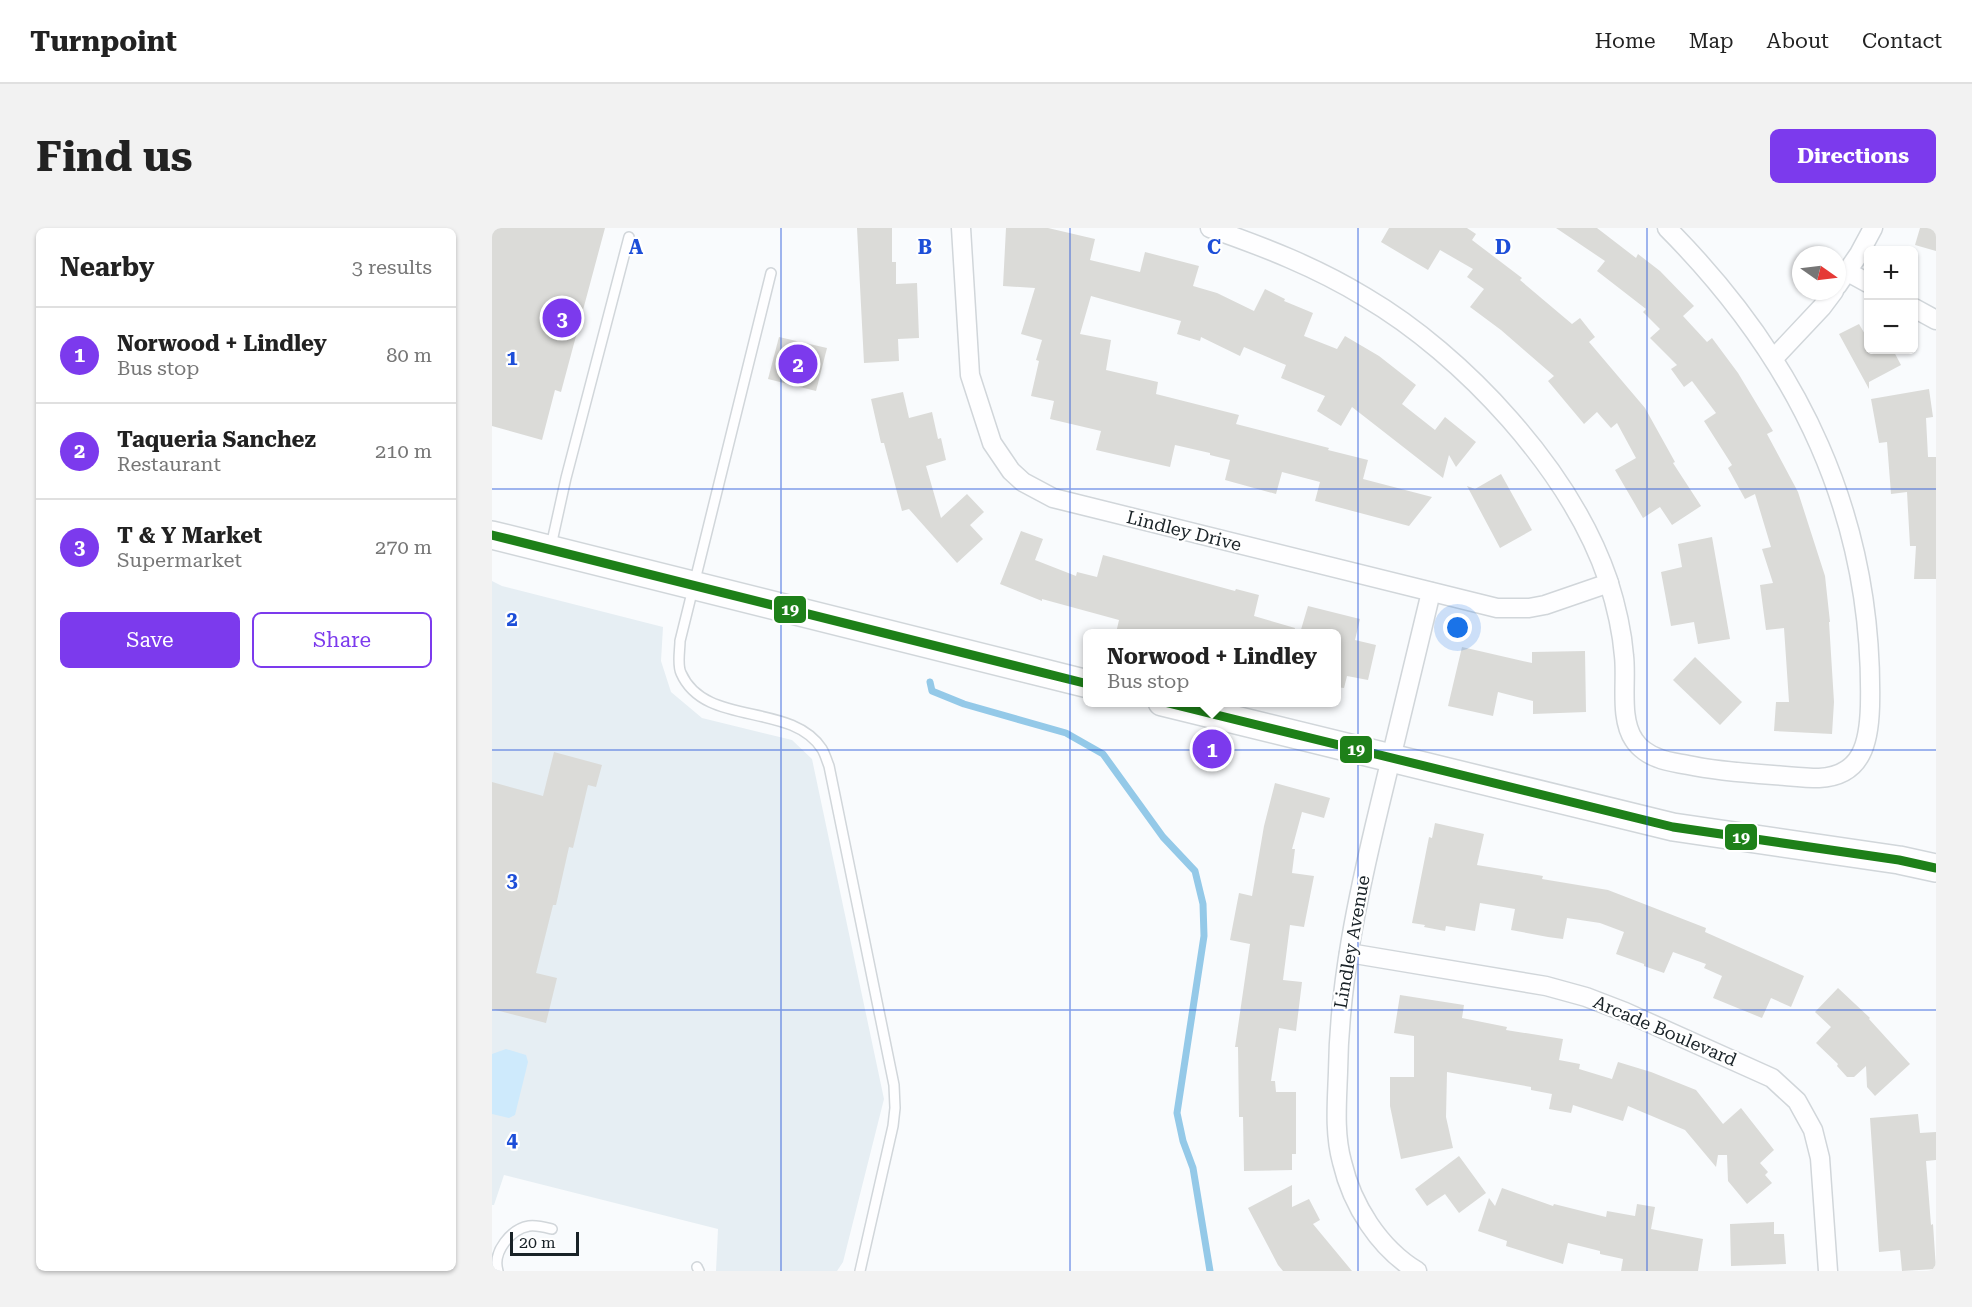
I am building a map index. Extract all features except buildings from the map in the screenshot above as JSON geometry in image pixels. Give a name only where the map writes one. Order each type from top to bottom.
[{"type":"main road","points":[[492,535],[1083,683]]},
{"type":"main road","points":[[1182,707],[1673,827],[1936,868]]},
{"type":"street","name":"Lindley Drive","points":[[961,228],[970,375],[992,444],[1005,464],[1023,482],[1053,498],[1497,608],[1529,608],[1545,605],[1609,583]]},
{"type":"street","points":[[1210,228],[1269,248],[1368,298],[1422,336],[1502,411],[1544,462],[1580,517],[1597,551],[1609,583],[1618,620],[1624,655],[1627,726],[1634,740],[1646,752],[1665,760],[1718,771],[1828,777],[1846,770],[1855,763],[1865,747],[1869,733],[1870,670],[1866,607],[1859,566],[1844,506],[1821,447],[1774,358],[1730,298],[1667,228]]},
{"type":"street","points":[[1846,275],[1873,228]]},
{"type":"street","points":[[1848,272],[1864,280]]},
{"type":"street","points":[[1774,358],[1827,300]]},
{"type":"street","points":[[1918,310],[1936,320]]},
{"type":"street","name":"Lindley Avenue","points":[[1418,1271],[1387,1246],[1367,1220],[1351,1192],[1341,1161],[1336,1130],[1339,1025],[1349,953],[1365,868],[1431,592]]},
{"type":"street","name":"Arcade Boulevard","points":[[1349,953],[1545,987],[1586,997],[1625,1012],[1772,1078],[1797,1101],[1814,1130],[1820,1158],[1828,1271]]},
{"type":"lane","points":[[550,550],[566,478],[629,237]]},
{"type":"lane","points":[[771,273],[680,641],[680,671],[694,694],[716,705],[784,723],[801,731],[823,750],[829,766],[894,1085],[893,1126],[860,1271]]},
{"type":"lane","points":[[498,1271],[495,1266],[495,1251],[507,1237],[526,1227],[538,1226],[552,1229]]},
{"type":"shaded area","points":[[492,581],[502,586],[663,627],[661,661],[671,692],[702,718],[792,740],[812,759],[884,1099],[843,1262],[837,1271],[716,1271],[718,1229],[504,1175],[494,1205],[492,1205]]},
{"type":"shaded area","points":[[506,1049],[526,1055],[528,1062],[515,1115],[509,1118],[492,1114],[492,1054]]},
{"type":"waterway","points":[[930,682],[932,691],[964,704],[1066,733],[1103,754],[1163,837],[1195,871],[1203,904],[1204,936],[1177,1113],[1183,1141],[1193,1168],[1210,1271]]},
{"type":"transit line","name":"19","points":[[492,535],[1083,683]]},
{"type":"transit line","name":"19","points":[[1184,707],[1673,827],[1899,860],[1936,868]]},
{"type":"place","name":"T & Y Market","points":[[562,318]]},
{"type":"place","name":"Taqueria Sanchez","points":[[798,364]]},
{"type":"place","name":"Norwood + Lindley","points":[[1212,749]]}]
